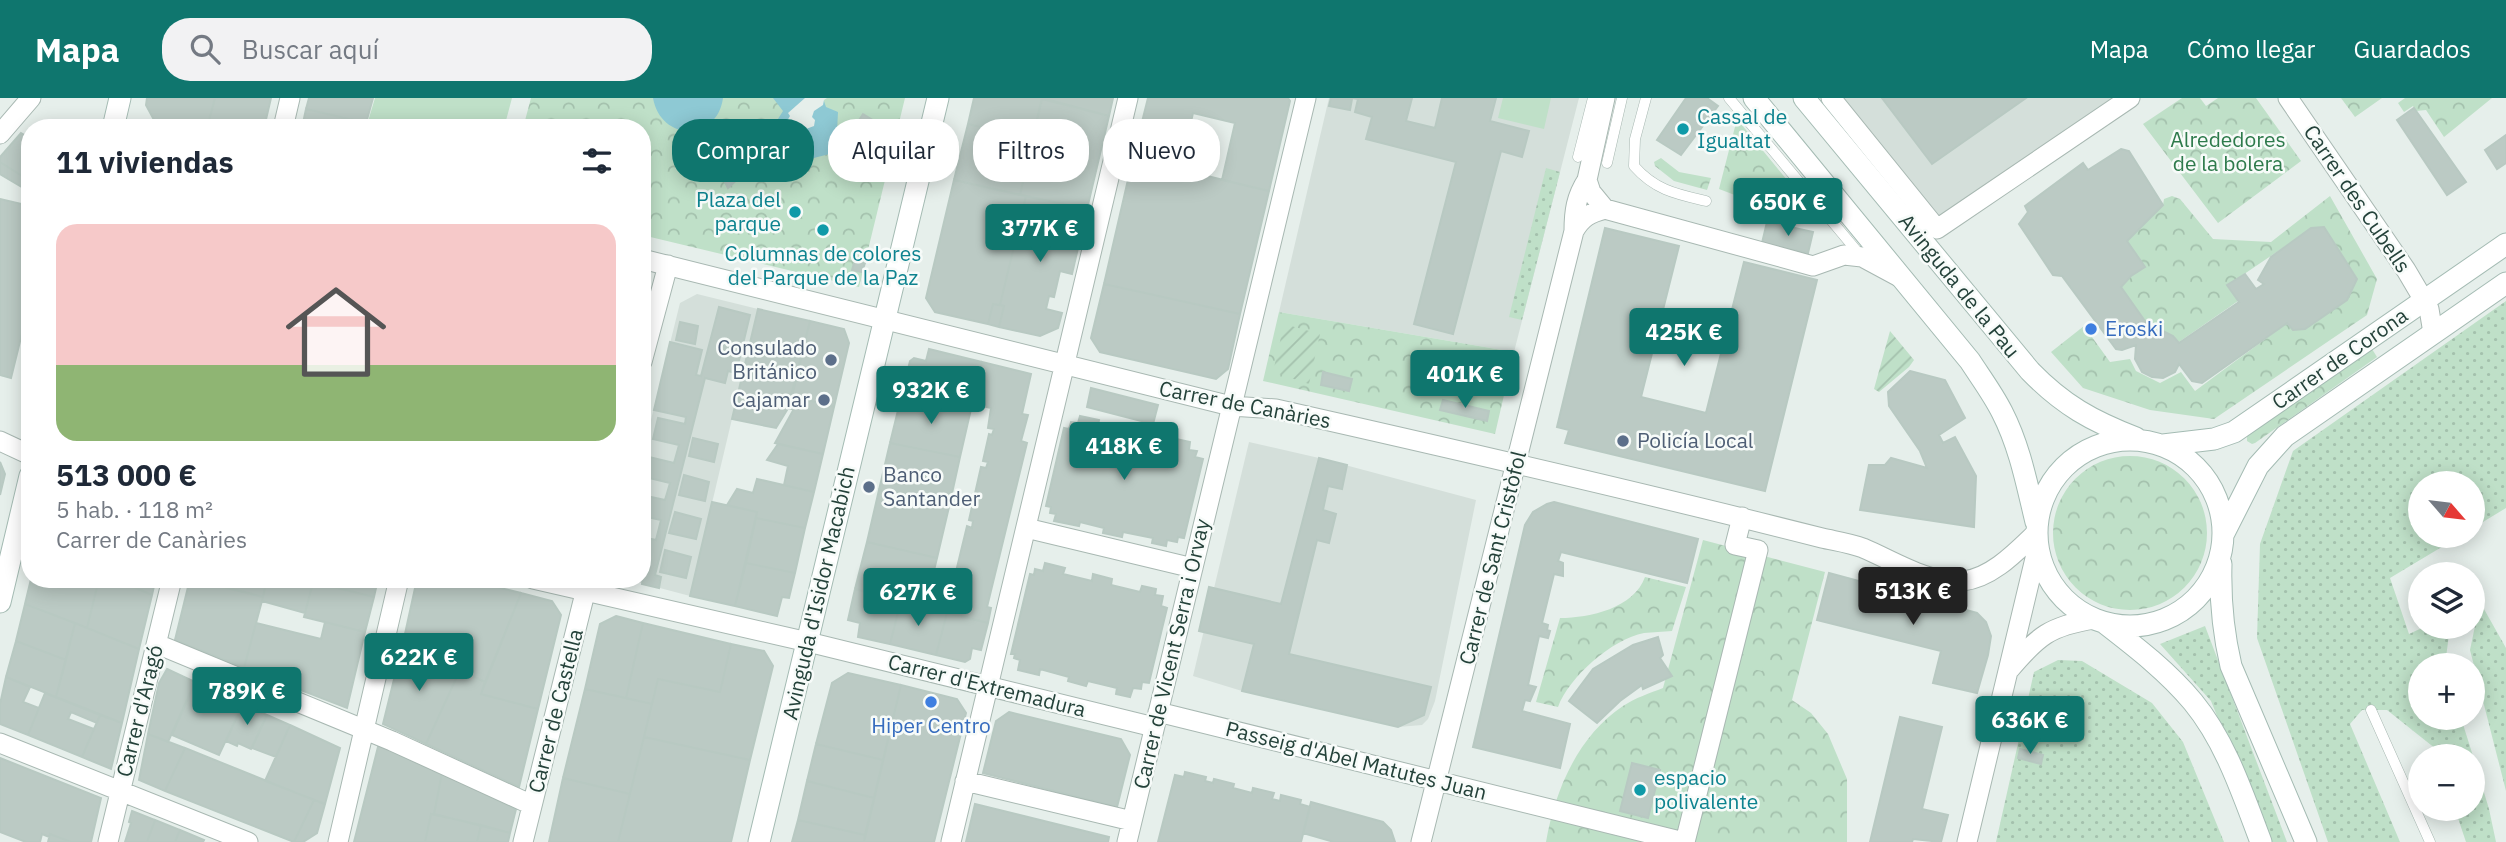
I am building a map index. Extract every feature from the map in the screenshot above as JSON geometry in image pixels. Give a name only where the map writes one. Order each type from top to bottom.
[{"type":"main road","points":[[115,119],[120,98]]},
{"type":"main road","name":"Avinguda d'Isidor Macabich","points":[[759,842],[939,98]]},
{"type":"main road","name":"Avinguda de la Pau","points":[[1754,98],[1970,361],[2003,414],[2023,468],[2037,534]]},
{"type":"main road","name":"Avinguda de la Pau","points":[[1804,98],[2030,371],[2060,400],[2103,425],[2141,440]]},
{"type":"main road","name":"Carrer de Corona","points":[[2162,445],[2214,439],[2234,432],[2506,244]]},
{"type":"main road","name":"Carrer de Corona","points":[[2222,540],[2258,466],[2278,442],[2506,283]]},
{"type":"main road","points":[[2261,842],[2224,753],[2195,704],[2161,668],[2099,621],[2067,602],[2056,590],[2044,569],[2037,534],[2041,504],[2050,484],[2063,467],[2080,454],[2110,442],[2141,440],[2162,445],[2188,460],[2207,481],[2221,517],[2221,594],[2225,639],[2231,666],[2306,842]]},
{"type":"main road","points":[[0,602],[21,514]]},
{"type":"main road","points":[[2099,621],[2124,626],[2144,625],[2163,620],[2181,610],[2196,598],[2208,582],[2217,564],[2222,540]]},
{"type":"street","points":[[0,134],[31,98]]},
{"type":"street","points":[[285,119],[290,98]]},
{"type":"street","points":[[951,842],[1128,98]]},
{"type":"street","name":"Carrer de Vicent Serra i Orvay","points":[[1127,842],[1306,98]]},
{"type":"street","points":[[1605,98],[1587,180],[1591,192],[1605,209]]},
{"type":"street","points":[[1831,98],[1937,229],[2130,98]]},
{"type":"street","name":"Carrer des Cubells","points":[[2288,98],[2425,300]]},
{"type":"street","name":"Carrer de Sant Cristòfol","points":[[1421,842],[1574,231],[1574,209],[1587,180]]},
{"type":"street","points":[[1574,231],[1582,219],[1592,212],[1605,209],[1814,266],[1844,255],[1862,257],[1902,279]]},
{"type":"street","name":"Carrer de Canàries","points":[[651,261],[1231,406],[1276,408],[1742,517],[1861,547],[1942,580],[1964,581],[2002,564],[2037,534]]},
{"type":"street","points":[[651,300],[668,265]]},
{"type":"street","points":[[2425,300],[2433,320],[2433,333]]},
{"type":"street","points":[[0,441],[21,451]]},
{"type":"street","points":[[1685,842],[1758,550],[1735,545],[1742,517]]},
{"type":"street","points":[[1026,528],[1193,568]]},
{"type":"street","points":[[1967,842],[2037,534]]},
{"type":"street","name":"Carrer d'Aragó","points":[[108,842],[170,588]]},
{"type":"street","points":[[338,842],[397,588]]},
{"type":"street","name":"Carrer de Castella","points":[[523,842],[586,588]]},
{"type":"street","name":"Carrer d'Extremadura","points":[[595,588],[988,687],[1156,720]]},
{"type":"street","points":[[2007,673],[2030,646],[2052,630],[2067,624],[2099,621]]},
{"type":"street","points":[[157,644],[392,741],[532,806]]},
{"type":"street","name":"Passeig d'Abel Matutes Juan","points":[[1156,720],[1437,782],[1685,842]]},
{"type":"street","points":[[0,743],[248,842]]},
{"type":"street","points":[[965,781],[1132,821]]},
{"type":"lane","points":[[1578,156],[1593,98]]},
{"type":"lane","points":[[1607,163],[1622,98]]},
{"type":"lane","points":[[1646,98],[1635,139],[1634,166],[1646,179],[1669,192],[1706,201]]},
{"type":"lane","points":[[1730,98],[1862,257]]},
{"type":"lane","points":[[2371,710],[2430,842]]},
{"type":"shaded area","points":[[1329,98],[1579,98],[1514,352],[1279,312]]},
{"type":"shaded area","points":[[1837,98],[2118,98],[1939,222]]},
{"type":"shaded area","points":[[697,294],[758,309],[690,596],[651,586],[651,420],[680,303]]},
{"type":"shaded area","points":[[1249,442],[1476,500],[1435,701],[1428,719],[1422,725],[1398,727],[1242,691],[1193,676]]},
{"type":"green space","points":[[375,98],[512,98],[506,119],[369,119]]},
{"type":"green space","points":[[531,98],[905,98],[900,119],[828,119],[828,182],[885,182],[859,287],[651,237],[651,119],[525,119]]},
{"type":"green space","points":[[1503,98],[1551,98],[1544,129],[1498,118]]},
{"type":"green space","name":"Alrededores de la bolera","points":[[2182,98],[2200,98],[2206,106],[2218,98],[2256,98],[2301,161],[2218,223],[2143,124]]},
{"type":"green space","points":[[2341,98],[2382,98],[2355,117]]},
{"type":"green space","points":[[2405,98],[2492,98],[2444,137],[2426,110],[2416,111],[2413,106],[2404,112],[2398,103]]},
{"type":"green space","points":[[1737,119],[1814,213],[1811,224],[1719,189]]},
{"type":"green space","points":[[1661,158],[1679,172],[1711,178],[1707,190],[1674,181],[1655,166],[1654,162]]},
{"type":"green space","points":[[1546,168],[1560,172],[1522,320],[1509,317]]},
{"type":"green space","points":[[2172,196],[2180,199],[2213,239],[2271,242],[2330,196],[2377,279],[2367,315],[2214,419],[2150,410],[2083,388],[2051,352],[2084,326],[2110,362],[2130,359],[2136,371],[2160,383],[2181,372],[2195,391],[2287,323],[2347,300],[2357,278],[2324,228],[2312,228],[2228,285],[2238,301],[2179,342],[2167,333],[2152,331],[2121,287],[2144,267],[2127,241],[2163,205],[2164,199]]},
{"type":"green space","points":[[2506,301],[2506,508],[2485,521],[2485,471],[2408,471],[2408,548],[2440,548],[2417,562],[2408,562],[2408,567],[2390,578],[2408,631],[2408,639],[2448,639],[2447,653],[2408,653],[2408,727],[2387,710],[2362,710],[2350,724],[2400,842],[2328,842],[2257,638],[2260,544],[2293,451]]},
{"type":"green space","points":[[1279,312],[1514,352],[1495,434],[1263,381]]},
{"type":"green space","points":[[1284,324],[1320,334],[1309,384],[1273,372]]},
{"type":"green space","points":[[1890,331],[1914,360],[1879,392],[1874,389]]},
{"type":"green space","points":[[2372,349],[2377,357],[2255,443],[2247,441],[2247,436]]},
{"type":"green space","points":[[2130,456],[2159,462],[2184,479],[2201,504],[2207,533],[2201,562],[2184,587],[2159,604],[2130,610],[2101,604],[2076,587],[2059,562],[2053,533],[2059,504],[2076,479],[2101,462]]},
{"type":"green space","points":[[1703,540],[1825,572],[1792,700],[1811,713],[1828,734],[1847,779],[1847,842],[1546,842],[1562,784],[1593,733],[1623,706],[1663,688]]},
{"type":"green space","points":[[1645,577],[1686,587],[1672,631],[1644,633],[1606,651],[1582,672],[1558,707],[1536,702],[1560,618],[1584,616],[1621,604],[1639,588]]},
{"type":"green space","points":[[2485,611],[2506,648],[2506,791],[2485,709],[2485,653],[2471,653],[2472,639],[2485,639]]},
{"type":"green space","points":[[2205,626],[2287,842],[2268,842],[2211,701],[2160,644]]},
{"type":"green space","points":[[1746,646],[1768,651],[1762,671],[1740,666]]},
{"type":"green space","points":[[2058,660],[2082,661],[2152,703],[2183,742],[2224,842],[1996,842],[2034,672]]},
{"type":"green space","points":[[2412,730],[2465,730],[2469,744],[2430,744]]},
{"type":"green space","points":[[2485,796],[2496,842],[2466,842],[2459,821],[2485,821]]},
{"type":"water","points":[[653,98],[723,98],[714,119],[672,119],[672,126],[658,112]]},
{"type":"water","points":[[773,98],[823,98],[826,107],[838,112],[838,119],[828,119],[828,154],[814,158],[814,119],[778,119],[783,111]]},
{"type":"pier","points":[[805,98],[827,98],[823,105],[814,111],[814,119],[788,119],[788,113]]},
{"type":"building","points":[[147,98],[215,98],[209,119],[153,119],[146,105]]},
{"type":"building","points":[[215,98],[271,98],[266,119],[209,119]]},
{"type":"building","points":[[309,98],[373,98],[367,119],[349,119],[306,109]]},
{"type":"building","points":[[974,98],[1042,98],[1037,119],[973,119],[973,125],[968,124]]},
{"type":"building","points":[[1042,98],[1113,98],[1109,116]]},
{"type":"building","points":[[1148,98],[1288,98],[1290,101],[1269,191],[1222,180],[1235,123],[1193,113],[1192,119],[1143,119]]},
{"type":"building","points":[[1331,98],[1352,99],[1350,110],[1329,106]]},
{"type":"building","points":[[1352,98],[1412,98],[1406,121],[1435,128],[1442,98],[1496,98],[1490,121],[1529,131],[1522,157],[1501,151],[1453,334],[1414,324],[1456,162],[1366,139],[1372,117],[1355,112],[1358,99]]},
{"type":"building","name":"Cassal de Igualtat","points":[[1686,98],[1707,98],[1718,106],[1681,155],[1657,140]]},
{"type":"building","points":[[1882,98],[2026,98],[1932,164]]},
{"type":"building","points":[[1042,99],[1109,116],[1108,119],[1103,119],[1103,141],[1087,209],[1020,195],[1023,182],[1089,182],[1089,119],[1037,119]]},
{"type":"building","points":[[2414,108],[2466,182],[2447,195],[2397,120]]},
{"type":"building","points":[[306,109],[349,119],[304,119]]},
{"type":"building","points":[[968,124],[973,125],[973,182],[1023,182],[1020,195],[959,181],[959,160]]},
{"type":"building","points":[[21,133],[21,175],[0,162],[0,157]]},
{"type":"building","points":[[2506,135],[2506,163],[2497,169],[2485,150]]},
{"type":"building","points":[[2121,149],[2129,151],[2163,205],[2127,241],[2145,267],[2121,287],[2152,331],[2163,331],[2179,343],[2239,302],[2227,285],[2245,274],[2256,289],[2264,284],[2258,280],[2271,257],[2311,228],[2324,227],[2357,279],[2347,300],[2305,329],[2293,330],[2287,323],[2202,383],[2192,381],[2179,364],[2175,372],[2163,378],[2142,372],[2135,359],[2136,345],[2122,350],[2116,349],[2062,276],[2053,275],[2019,224],[2028,212],[2025,206],[2083,163],[2088,170]]},
{"type":"building","points":[[0,162],[21,175],[21,187],[0,174]]},
{"type":"building","points":[[1220,179],[1269,191],[1240,314],[1104,284],[1127,182],[1220,182]]},
{"type":"building","points":[[954,182],[1026,196],[1000,305],[993,304],[988,324],[935,312],[926,298]]},
{"type":"building","points":[[1026,196],[1087,209],[1072,274],[1060,271],[1054,297],[1049,296],[1046,309],[1062,313],[1058,328],[1040,336],[999,327],[1004,306],[1000,305]]},
{"type":"building","points":[[0,199],[21,204],[21,337],[11,378],[0,375]]},
{"type":"building","points":[[1767,222],[1813,232],[1808,253],[1762,243]]},
{"type":"building","points":[[1605,228],[1679,246],[1641,397],[1706,413],[1744,262],[1817,280],[1765,491],[1565,443],[1569,430],[1557,427]]},
{"type":"building","points":[[855,260],[865,263],[862,272],[852,270]]},
{"type":"building","points":[[1104,284],[1240,314],[1228,369],[1216,379],[1100,352],[1091,338]]},
{"type":"building","points":[[993,304],[1004,306],[999,327],[988,324]]},
{"type":"building","points":[[719,307],[750,315],[736,373],[728,371],[725,383],[705,378],[655,575],[661,577],[659,588],[651,586],[651,539],[656,540],[661,520],[651,518],[651,497],[665,500],[670,483],[651,478],[651,457],[674,463],[679,445],[653,439],[658,418],[685,424],[686,417],[654,410],[670,342],[702,350],[696,375],[701,376]]},
{"type":"building","points":[[758,309],[810,321],[790,405],[776,428],[732,419]]},
{"type":"building","points":[[810,321],[844,329],[849,343],[834,407],[800,398],[794,409],[788,408]]},
{"type":"building","points":[[680,322],[698,326],[695,344],[676,340]]},
{"type":"building","points":[[929,349],[982,362],[971,409],[902,394],[910,361],[914,358],[926,361]]},
{"type":"building","points":[[982,362],[1031,374],[1022,414],[1028,415],[1021,441],[1027,443],[987,607],[991,608],[988,623],[946,612],[953,585],[957,587],[959,581],[954,580],[967,526],[972,528],[973,521],[969,520],[981,467],[986,468],[988,462],[983,461],[989,434],[992,435],[994,429],[988,428],[991,408],[982,406],[984,399],[978,397],[979,391],[976,391]]},
{"type":"building","points":[[1910,371],[1945,380],[1965,418],[1939,435],[1943,443],[1955,437],[1976,476],[1974,527],[1860,510],[1869,465],[1885,465],[1891,458],[1927,468],[1920,451],[1889,406],[1888,392]]},
{"type":"building","points":[[1323,372],[1352,379],[1349,391],[1321,385]]},
{"type":"building","points":[[1091,388],[1158,405],[1153,424],[1087,407]]},
{"type":"building","points":[[902,394],[971,409],[960,457],[890,443]]},
{"type":"building","points":[[800,398],[834,407],[823,454],[775,443]]},
{"type":"building","points":[[1443,400],[1489,411],[1487,421],[1440,410]]},
{"type":"building","points":[[1080,416],[1099,420],[1098,425],[1127,432],[1129,427],[1147,431],[1146,436],[1175,443],[1176,439],[1190,442],[1189,450],[1197,451],[1195,457],[1203,459],[1184,538],[1178,537],[1177,542],[1167,540],[1166,546],[1152,543],[1153,538],[1123,532],[1122,537],[1103,533],[1104,528],[1080,522],[1079,526],[1054,521],[1056,514],[1050,513],[1051,507],[1046,506],[1064,428],[1069,429],[1071,422],[1078,423]]},
{"type":"building","points":[[693,438],[718,444],[714,462],[689,456]]},
{"type":"building","points":[[890,443],[960,457],[949,507],[879,490]]},
{"type":"building","points":[[778,444],[823,454],[814,492],[784,485],[788,466],[767,460]]},
{"type":"building","points":[[1319,458],[1347,465],[1342,489],[1328,486],[1323,510],[1336,514],[1329,543],[1317,540],[1289,654],[1431,687],[1424,715],[1398,727],[1242,691],[1254,644],[1199,631],[1209,587],[1281,604]]},
{"type":"building","points":[[0,462],[5,474],[0,495]]},
{"type":"building","points":[[684,475],[709,482],[705,501],[679,495]]},
{"type":"building","points":[[757,479],[814,492],[805,528],[756,518],[757,512],[727,505],[737,489],[753,493]]},
{"type":"building","points":[[879,490],[949,507],[937,558],[867,542]]},
{"type":"building","points":[[712,502],[757,512],[735,606],[690,596]]},
{"type":"building","points":[[1554,502],[1698,539],[1687,583],[1561,552],[1558,561],[1563,563],[1563,576],[1554,574],[1542,623],[1548,625],[1547,630],[1550,631],[1548,638],[1539,636],[1528,685],[1536,687],[1530,701],[1525,700],[1522,711],[1570,724],[1560,768],[1473,747],[1525,525],[1533,512]]},
{"type":"building","points":[[675,512],[701,519],[696,539],[669,533]]},
{"type":"building","points":[[756,518],[805,528],[795,573],[746,563]]},
{"type":"building","points":[[867,542],[937,558],[925,607],[855,589]]},
{"type":"building","points":[[665,550],[691,557],[686,578],[660,572]]},
{"type":"building","points":[[746,563],[795,573],[789,598],[782,597],[777,616],[735,606]]},
{"type":"building","points":[[1045,563],[1065,568],[1063,574],[1092,581],[1093,574],[1112,579],[1111,585],[1140,592],[1142,586],[1156,589],[1155,595],[1163,596],[1161,606],[1167,608],[1149,683],[1142,682],[1141,689],[1133,688],[1130,697],[1116,694],[1117,688],[1088,681],[1086,686],[1068,681],[1069,677],[1040,669],[1039,675],[1018,670],[1020,660],[1014,658],[1015,654],[1011,654],[1030,574],[1034,575],[1035,569],[1043,571]]},
{"type":"building","points":[[1829,573],[1977,613],[1986,622],[1991,636],[1977,693],[1933,683],[1941,651],[1817,620]]},
{"type":"building","points":[[29,588],[97,588],[87,628],[25,604]]},
{"type":"building","points":[[97,588],[136,588],[152,595],[139,649],[87,628]]},
{"type":"building","points":[[136,588],[154,588],[152,595]]},
{"type":"building","points":[[188,588],[226,588],[263,597],[244,668],[175,640]]},
{"type":"building","points":[[229,588],[265,588],[263,597]]},
{"type":"building","points":[[265,588],[312,588],[305,613],[262,601]]},
{"type":"building","points":[[311,588],[337,588],[374,597],[365,632],[304,617]]},
{"type":"building","points":[[337,588],[376,588],[374,597]]},
{"type":"building","points":[[415,588],[500,588],[521,593],[485,682],[403,643]]},
{"type":"building","points":[[855,589],[901,601],[890,644],[858,637],[860,623],[848,620]]},
{"type":"building","points":[[521,593],[552,601],[561,615],[538,709],[481,694]]},
{"type":"building","points":[[901,601],[947,613],[936,655],[890,644]]},
{"type":"building","points":[[25,604],[75,623],[66,660],[16,641]]},
{"type":"building","points":[[947,613],[988,623],[981,650],[972,648],[970,659],[965,662],[936,655]]},
{"type":"building","points":[[616,616],[643,623],[626,698],[585,689],[600,624]]},
{"type":"building","points":[[325,622],[365,632],[347,708],[244,668],[256,623],[321,639]]},
{"type":"building","points":[[75,623],[139,649],[122,723],[56,697]]},
{"type":"building","points":[[643,623],[731,644],[720,692],[658,679],[652,704],[626,698]]},
{"type":"building","points":[[1658,637],[1663,655],[1660,658],[1672,676],[1643,689],[1642,685],[1597,723],[1569,701],[1593,669],[1633,645]]},
{"type":"building","points":[[16,641],[66,660],[56,697],[6,677]]},
{"type":"building","points":[[403,643],[460,670],[426,744],[383,724]]},
{"type":"building","points":[[731,644],[764,651],[773,666],[750,760],[644,737],[658,679],[720,692]]},
{"type":"building","points":[[167,669],[195,682],[168,742],[148,734],[159,683]]},
{"type":"building","points":[[460,670],[485,682],[481,694],[538,709],[519,787],[426,744]]},
{"type":"building","points":[[848,673],[901,685],[883,760],[816,744],[832,683]]},
{"type":"building","points":[[6,677],[30,687],[23,702],[39,708],[28,735],[0,724],[0,704]]},
{"type":"building","points":[[195,682],[212,690],[209,696],[216,699],[218,693],[243,704],[219,755],[172,735]]},
{"type":"building","points":[[901,685],[957,699],[966,713],[934,842],[864,842]]},
{"type":"building","points":[[585,689],[652,704],[630,794],[563,778]]},
{"type":"building","points":[[45,693],[100,715],[97,723],[71,712],[68,719],[94,729],[82,757],[28,735]]},
{"type":"building","points":[[243,704],[267,715],[251,749],[226,741]]},
{"type":"building","points":[[1009,712],[1121,739],[1130,755],[1117,807],[983,773],[996,721]]},
{"type":"building","points":[[100,715],[122,723],[111,769],[82,757]]},
{"type":"building","points":[[267,715],[290,725],[276,757],[252,748]]},
{"type":"building","points":[[1900,717],[1942,727],[1922,809],[1948,815],[1941,842],[1913,839],[1912,842],[1870,842]]},
{"type":"building","points":[[290,725],[340,748],[325,804],[265,781]]},
{"type":"building","points":[[148,734],[185,748],[165,791],[139,780]]},
{"type":"building","points":[[644,737],[750,760],[731,842],[618,842]]},
{"type":"building","points":[[379,743],[442,773],[425,842],[354,842]]},
{"type":"building","points":[[816,744],[883,760],[874,798],[807,781]]},
{"type":"building","points":[[185,748],[314,800],[294,842],[165,791]]},
{"type":"building","points":[[2020,749],[2043,755],[2041,764],[2018,758]]},
{"type":"building","points":[[0,758],[101,798],[91,842],[71,842],[50,834],[49,837],[42,834],[40,842],[26,842],[0,832]]},
{"type":"building","name":"espacio polivalente","points":[[1632,763],[1660,770],[1648,818],[1620,811]]},
{"type":"building","points":[[1185,772],[1206,777],[1205,781],[1213,783],[1214,779],[1234,784],[1233,788],[1252,793],[1253,788],[1274,793],[1272,799],[1280,801],[1281,795],[1301,800],[1300,804],[1310,807],[1301,842],[1158,842],[1175,775],[1184,777]]},
{"type":"building","points":[[442,773],[516,809],[510,833],[434,814]]},
{"type":"building","points":[[563,778],[630,794],[618,842],[549,842]]},
{"type":"building","points":[[807,781],[874,798],[865,835],[798,820]]},
{"type":"building","points":[[314,800],[325,804],[317,833],[303,842],[294,842]]},
{"type":"building","points":[[1311,802],[1383,822],[1391,830],[1395,842],[1334,842],[1303,833]]},
{"type":"building","points":[[975,804],[1109,837],[1108,842],[966,842]]},
{"type":"building","points":[[132,811],[155,820],[147,842],[125,842]]},
{"type":"building","points":[[431,814],[481,825],[477,842],[425,842]]},
{"type":"building","points":[[155,820],[180,830],[175,842],[147,842]]},
{"type":"building","points":[[798,820],[865,835],[864,842],[792,842]]},
{"type":"building","points":[[481,825],[510,833],[508,842],[477,842]]},
{"type":"building","points":[[180,830],[204,840],[175,842]]},
{"type":"building","points":[[50,834],[71,842],[48,842]]},
{"type":"place","name":"Cassal de Igualtat","points":[[1683,129]]},
{"type":"place","name":"Plaza del parque","points":[[795,212]]},
{"type":"place","name":"Columnas de colores del Parque de la Paz","points":[[823,230]]},
{"type":"place","name":"Eroski","points":[[2091,329]]},
{"type":"place","name":"Consulado Británico","points":[[831,360]]},
{"type":"place","name":"Cajamar","points":[[824,400]]},
{"type":"place","name":"Policía Local","points":[[1623,441]]},
{"type":"place","name":"Banco Santander","points":[[869,487]]},
{"type":"place","name":"Hiper Centro","points":[[931,702]]},
{"type":"place","name":"espacio polivalente","points":[[1640,790]]}]
